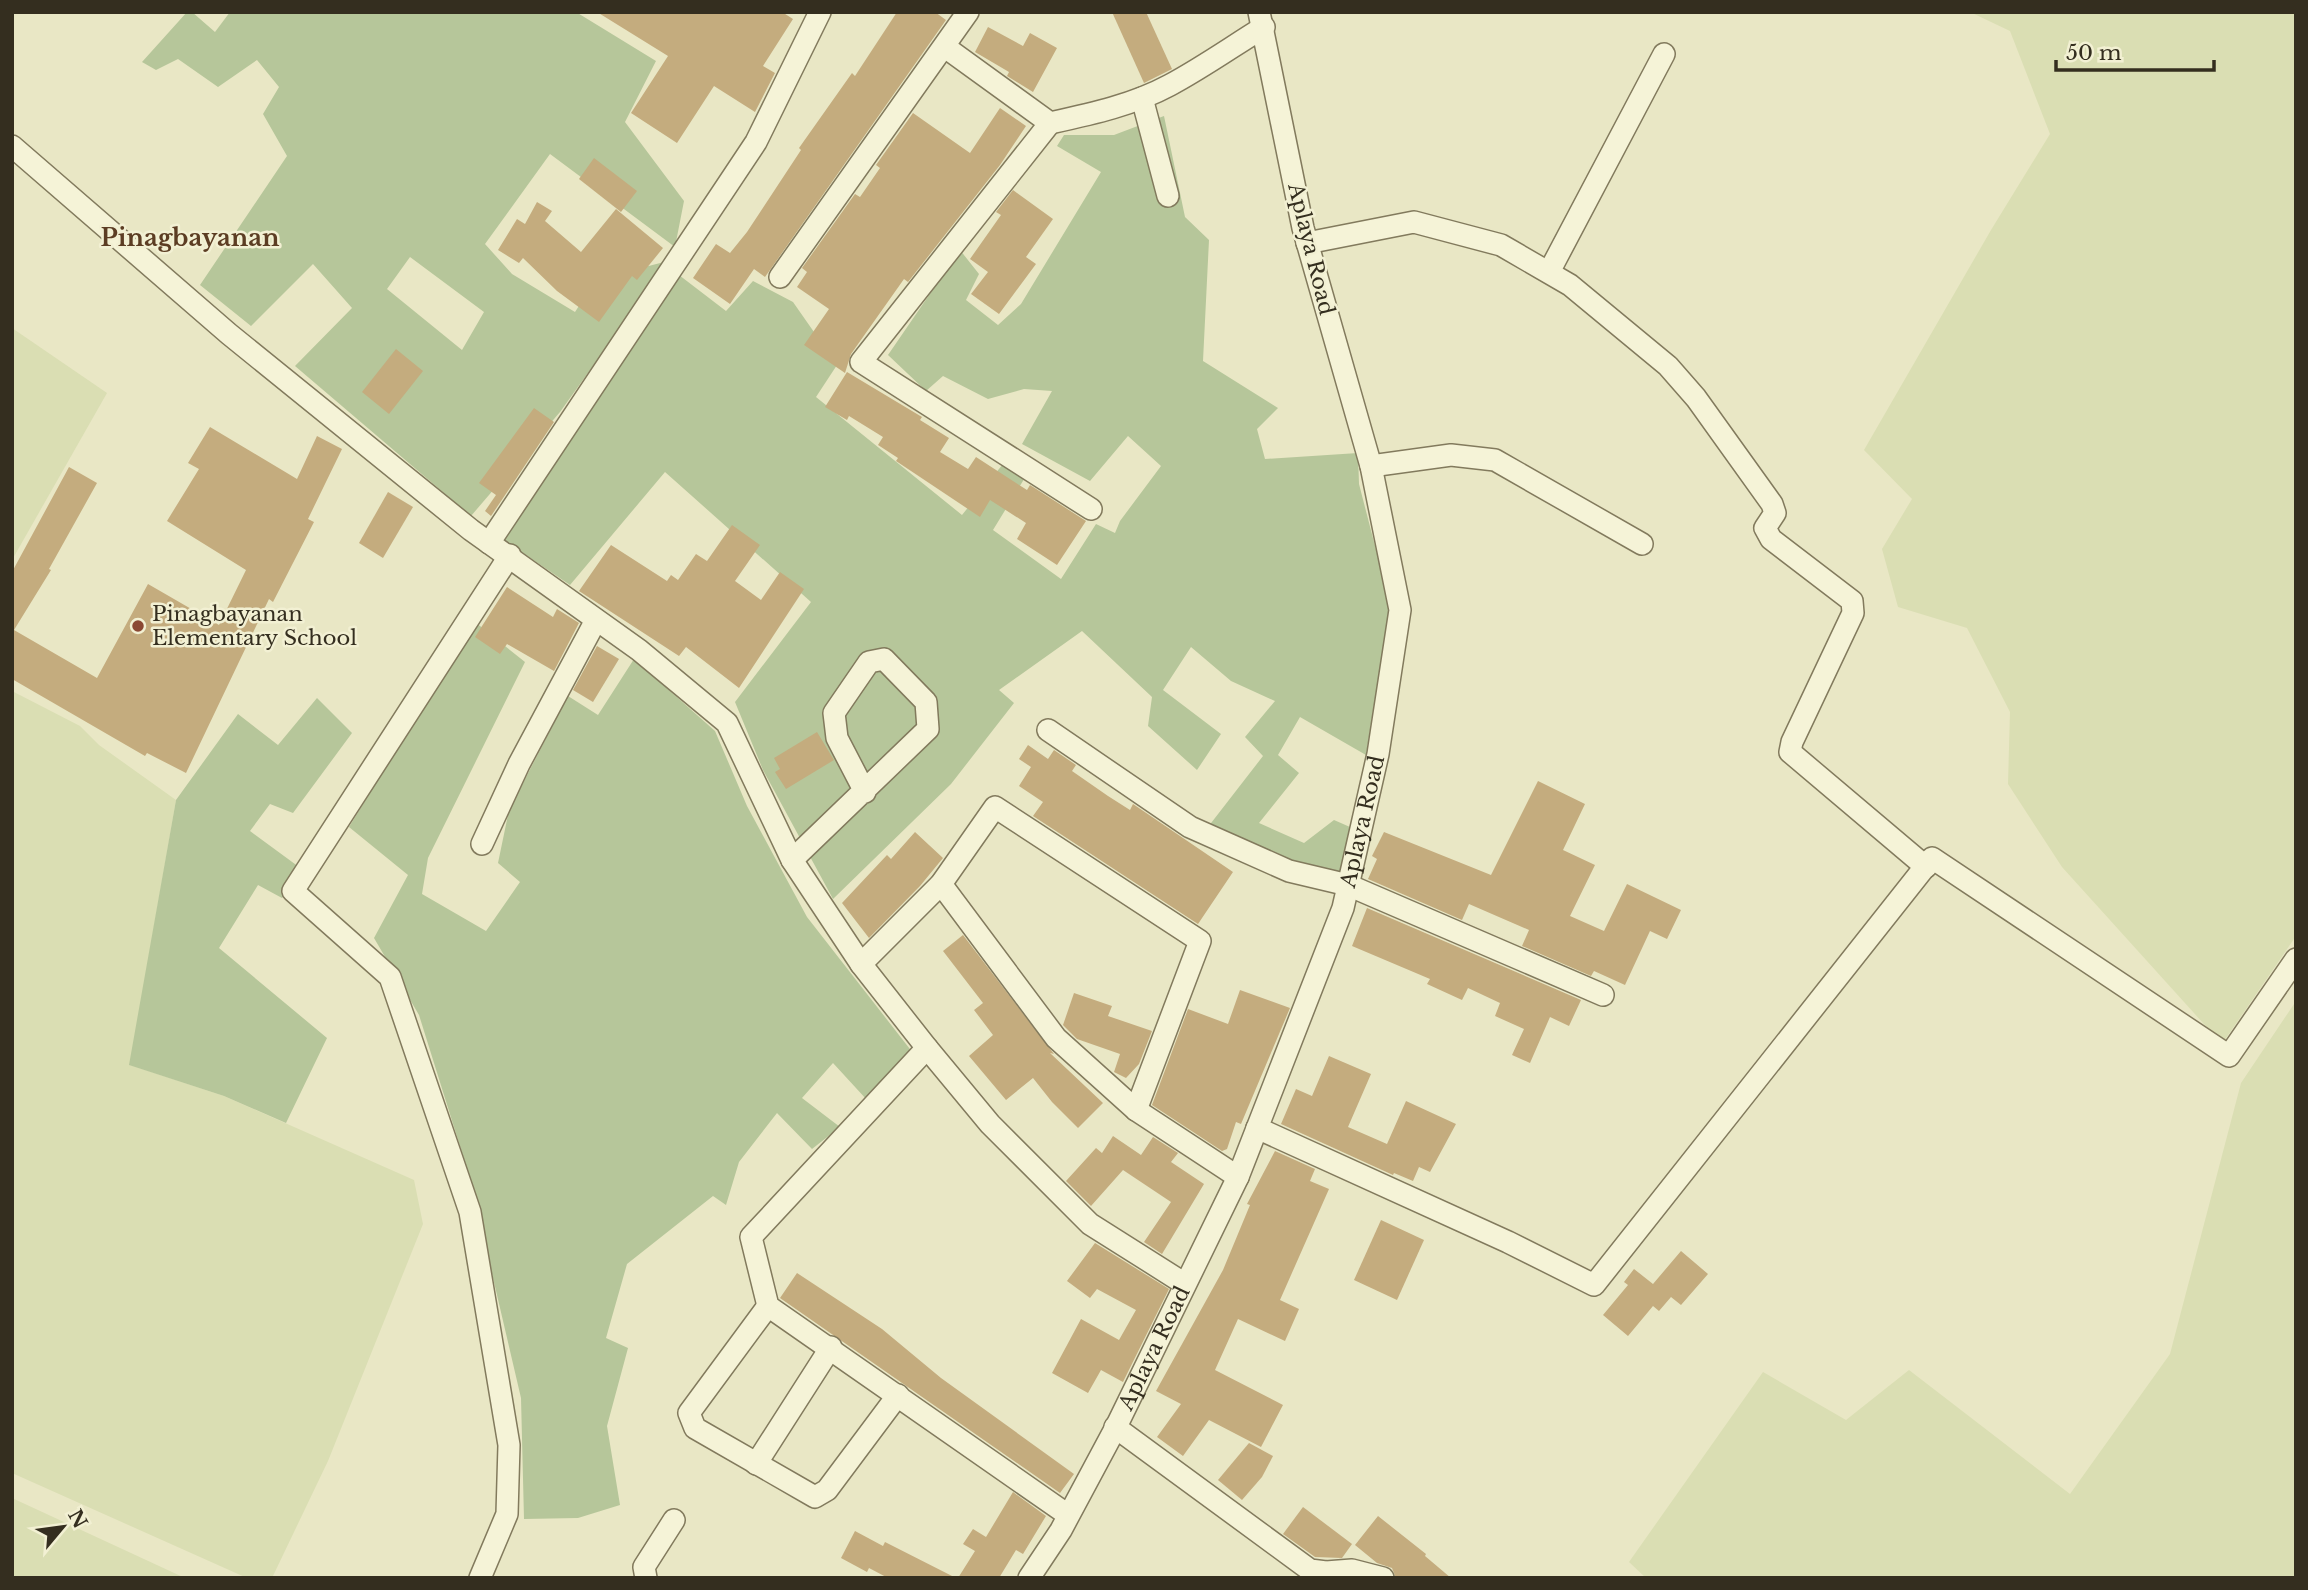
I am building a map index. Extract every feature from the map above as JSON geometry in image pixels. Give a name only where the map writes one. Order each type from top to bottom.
[{"type":"street","points":[[489,543],[756,142],[820,12]]},
{"type":"street","points":[[780,277],[968,12]]},
{"type":"street","points":[[1091,509],[861,362],[1050,123],[1092,114],[1142,98],[1170,85],[1261,20]]},
{"type":"street","name":"Aplaya Road","points":[[1028,1578],[1068,1516],[1115,1427],[1238,1177],[1343,908],[1378,754],[1401,610],[1371,467],[1307,243],[1261,20]]},
{"type":"street","points":[[945,47],[1050,123]]},
{"type":"street","points":[[1549,272],[1664,54]]},
{"type":"street","points":[[1142,98],[1168,196]]},
{"type":"street","points":[[12,146],[229,334],[489,543],[510,555],[595,622],[639,650],[727,723],[792,860],[860,964],[990,1124],[1090,1224],[1185,1284]]},
{"type":"street","points":[[1307,243],[1414,222],[1501,245],[1570,285],[1668,366],[1696,398],[1772,504],[1775,513],[1765,528],[1771,539],[1852,601],[1853,613],[1792,742],[1790,752],[1926,867]]},
{"type":"street","points":[[1371,467],[1451,455],[1495,460],[1642,544]]},
{"type":"street","points":[[480,1578],[507,1514],[509,1445],[470,1212],[390,977],[293,891],[510,555]]},
{"type":"street","points":[[482,844],[519,764],[595,622]]},
{"type":"street","points":[[792,860],[865,792],[928,729],[926,702],[884,659],[869,662],[834,713],[838,738],[865,792]]},
{"type":"street","points":[[1048,730],[1190,827],[1289,871],[1348,885],[1603,995]]},
{"type":"street","points":[[860,964],[941,884],[995,807],[1200,941],[1136,1110]]},
{"type":"street","points":[[1257,1128],[1508,1242],[1594,1285],[1932,858],[2229,1056],[2296,959]]},
{"type":"street","points":[[941,884],[1056,1038],[1136,1110],[1238,1177]]},
{"type":"street","points":[[928,1048],[751,1237],[768,1306],[831,1347],[1068,1516]]},
{"type":"street","points":[[768,1306],[689,1413],[695,1429],[815,1497],[827,1490],[898,1395]]},
{"type":"street","points":[[756,1464],[831,1347]]},
{"type":"street","points":[[1115,1427],[1310,1570],[1352,1570],[1383,1578]]},
{"type":"street","points":[[646,1578],[644,1567],[674,1520]]},
{"type":"green space","points":[[187,12],[192,12],[215,32],[230,12],[576,12],[656,61],[625,122],[684,201],[675,247],[550,154],[485,244],[512,274],[575,312],[605,266],[637,269],[668,261],[560,412],[471,516],[295,366],[352,308],[313,264],[251,326],[200,285],[287,156],[263,114],[279,87],[257,60],[218,87],[178,59],[156,70],[142,62]],"holes":[[[410,257],[484,312],[462,350],[387,289]]]},
{"type":"green space","points":[[1970,12],[2296,12],[2296,936],[2222,1044],[2062,867],[2008,784],[2010,712],[1967,628],[1898,607],[1882,549],[1912,499],[1864,450],[1991,230],[2050,134],[2010,31]]},
{"type":"green space","points":[[1164,116],[1185,217],[1209,240],[1203,361],[1278,408],[1257,429],[1265,459],[1358,453],[1359,484],[1390,604],[1366,755],[1300,717],[1278,755],[1299,773],[1259,823],[1304,843],[1334,820],[1350,827],[1343,872],[1298,866],[1208,827],[1263,756],[1245,737],[1275,701],[1231,681],[1191,647],[1163,690],[1221,734],[1197,770],[1148,726],[1152,697],[1082,631],[999,690],[1014,703],[951,784],[833,899],[763,770],[735,702],[811,602],[665,472],[570,585],[501,538],[679,275],[726,311],[753,281],[793,302],[837,365],[816,397],[962,515],[1003,464],[1026,476],[993,530],[1061,579],[1096,524],[1115,533],[1120,521],[1161,466],[1128,436],[1090,481],[1022,444],[1052,391],[1024,389],[988,399],[943,376],[926,391],[888,355],[960,250],[979,274],[966,300],[998,325],[1021,304],[1101,172],[1057,146],[1064,135],[1114,135]]},
{"type":"green space","points":[[12,328],[107,393],[12,560]]},
{"type":"green space","points":[[475,622],[525,662],[428,858],[422,894],[486,931],[520,882],[498,863],[509,810],[568,696],[598,715],[634,659],[715,731],[747,806],[807,917],[913,1053],[867,1100],[833,1063],[802,1098],[840,1127],[812,1149],[777,1113],[739,1162],[726,1205],[713,1196],[627,1264],[606,1338],[628,1348],[607,1426],[620,1505],[578,1518],[524,1519],[521,1398],[469,1175],[419,1015],[374,938],[408,875],[349,827]]},
{"type":"green space","points":[[12,691],[80,726],[99,745],[176,800],[130,1065],[224,1096],[414,1180],[423,1224],[328,1461],[272,1578],[247,1578],[12,1473]]},
{"type":"green space","points":[[317,698],[352,733],[293,813],[270,804],[250,831],[299,867],[282,898],[258,885],[219,948],[327,1038],[286,1123],[224,1096],[129,1065],[176,800],[238,714],[278,745]]},
{"type":"green space","points":[[2296,1001],[2296,1578],[1646,1578],[1629,1562],[1763,1372],[1846,1420],[1909,1370],[2070,1494],[2170,1354],[2241,1083]]},
{"type":"green space","points":[[12,1498],[185,1578],[12,1578]]},
{"type":"building","points":[[597,12],[782,12],[793,19],[763,66],[775,73],[755,112],[714,86],[677,143],[631,113],[668,56]]},
{"type":"building","points":[[897,12],[935,12],[946,20],[765,277],[754,269],[730,304],[693,278],[716,244],[730,253],[747,232],[801,150],[799,148],[852,73],[855,76]]},
{"type":"building","points":[[1112,12],[1146,12],[1172,69],[1144,83]]},
{"type":"building","points":[[988,27],[1023,46],[1030,33],[1057,48],[1033,92],[1007,76],[1009,72],[975,52]]},
{"type":"building","points":[[1000,108],[1026,126],[1000,165],[908,282],[904,279],[851,354],[845,373],[804,345],[829,309],[797,287],[807,272],[802,268],[855,194],[860,197],[880,168],[876,165],[913,113],[970,153]]},
{"type":"building","points":[[594,158],[637,191],[621,212],[579,179]]},
{"type":"building","points":[[1013,190],[1053,219],[1026,257],[1036,264],[999,314],[971,294],[988,272],[970,259],[1001,215],[996,212]]},
{"type":"building","points":[[537,202],[552,211],[545,221],[581,252],[616,209],[663,248],[637,280],[632,276],[599,322],[557,291],[523,258],[519,263],[498,250],[517,219],[525,224]]},
{"type":"building","points":[[396,349],[423,371],[389,414],[362,392]]},
{"type":"building","points":[[847,372],[922,417],[920,420],[949,438],[940,452],[968,469],[976,457],[1027,490],[1030,485],[1086,521],[1057,565],[1017,539],[1026,523],[990,500],[980,517],[896,461],[898,458],[878,445],[883,437],[849,416],[847,420],[825,407]]},
{"type":"building","points":[[534,408],[554,422],[491,516],[485,511],[496,495],[479,483]]},
{"type":"building","points":[[210,427],[297,479],[317,436],[342,449],[308,519],[314,522],[273,602],[269,599],[186,773],[147,753],[145,756],[12,679],[12,572],[69,467],[97,483],[49,569],[51,570],[14,630],[97,678],[148,584],[219,625],[246,570],[167,521],[199,469],[188,463]]},
{"type":"building","points":[[388,492],[413,507],[383,558],[359,543]]},
{"type":"building","points":[[732,525],[760,545],[735,581],[761,600],[780,572],[804,589],[739,688],[686,647],[679,656],[579,591],[611,545],[667,581],[671,575],[678,580],[696,554],[707,561]]},
{"type":"building","points":[[507,587],[553,617],[557,609],[579,623],[554,671],[507,644],[500,654],[475,637]]},
{"type":"building","points":[[597,646],[619,659],[593,702],[573,690]]},
{"type":"building","points":[[817,732],[834,760],[786,789],[775,772],[780,769],[774,758]]},
{"type":"building","points":[[1028,745],[1048,759],[1054,750],[1076,765],[1072,771],[1108,796],[1130,810],[1133,804],[1233,872],[1198,924],[1033,816],[1043,802],[1019,786],[1031,767],[1019,759]]},
{"type":"building","points":[[1538,781],[1585,804],[1563,850],[1595,865],[1570,916],[1604,931],[1627,884],[1681,910],[1667,939],[1650,931],[1625,985],[1594,971],[1591,976],[1522,946],[1529,930],[1469,904],[1462,920],[1368,879],[1377,859],[1372,856],[1384,832],[1491,875]]},
{"type":"building","points":[[915,832],[943,858],[920,886],[869,938],[842,903],[887,855],[891,859]]},
{"type":"building","points":[[1367,908],[1581,1000],[1569,1026],[1550,1017],[1530,1063],[1512,1055],[1524,1029],[1495,1016],[1500,1003],[1468,988],[1462,1000],[1427,984],[1430,979],[1352,946]]},
{"type":"building","points":[[963,935],[1054,1054],[1050,1053],[1103,1103],[1078,1128],[1033,1078],[1006,1100],[969,1056],[993,1035],[974,1010],[983,1003],[943,951]]},
{"type":"building","points":[[1240,990],[1290,1008],[1241,1124],[1236,1122],[1227,1149],[1222,1151],[1152,1105],[1188,1009],[1228,1024]]},
{"type":"building","points":[[1074,993],[1112,1006],[1108,1016],[1152,1031],[1139,1064],[1126,1078],[1114,1072],[1120,1054],[1077,1039],[1063,1025]]},
{"type":"building","points":[[1329,1056],[1371,1074],[1348,1127],[1387,1144],[1406,1101],[1456,1124],[1430,1172],[1419,1167],[1413,1181],[1394,1173],[1393,1175],[1281,1124],[1296,1089],[1312,1096]]},
{"type":"building","points":[[1113,1136],[1141,1155],[1153,1137],[1178,1153],[1171,1162],[1204,1184],[1162,1254],[1144,1242],[1171,1202],[1123,1170],[1091,1206],[1066,1181],[1096,1148],[1102,1153]]},
{"type":"building","points":[[1275,1151],[1315,1169],[1310,1181],[1329,1189],[1280,1300],[1299,1309],[1285,1341],[1238,1319],[1215,1370],[1283,1405],[1261,1447],[1209,1420],[1183,1456],[1157,1437],[1181,1404],[1156,1391],[1223,1270],[1250,1205],[1247,1204]]},
{"type":"building","points":[[1381,1220],[1424,1240],[1397,1300],[1354,1280]]},
{"type":"building","points":[[1095,1243],[1169,1289],[1123,1382],[1101,1370],[1088,1393],[1052,1373],[1081,1319],[1119,1340],[1136,1310],[1097,1289],[1090,1298],[1067,1281]]},
{"type":"building","points":[[1681,1251],[1708,1274],[1681,1305],[1671,1297],[1659,1311],[1653,1306],[1628,1336],[1603,1315],[1628,1285],[1624,1282],[1634,1269],[1653,1284]]},
{"type":"building","points":[[797,1273],[882,1329],[941,1378],[1074,1474],[1060,1493],[780,1298]]},
{"type":"building","points":[[1249,1443],[1273,1456],[1262,1477],[1242,1500],[1218,1480]]},
{"type":"building","points":[[1013,1492],[1046,1516],[1023,1554],[1016,1550],[999,1578],[958,1578],[975,1551],[963,1544],[973,1529],[986,1537]]},
{"type":"building","points":[[1303,1507],[1352,1544],[1342,1558],[1315,1557],[1283,1534]]},
{"type":"building","points":[[1378,1516],[1426,1554],[1425,1556],[1451,1578],[1396,1578],[1392,1568],[1377,1563],[1355,1545]]},
{"type":"building","points":[[855,1531],[883,1546],[885,1542],[956,1578],[888,1578],[869,1568],[867,1572],[841,1558]]},
{"type":"place","name":"Pinagbayanan Elementary School","points":[[138,626]]},
{"type":"district","name":"Pinagbayanan","points":[[190,238]]}]
